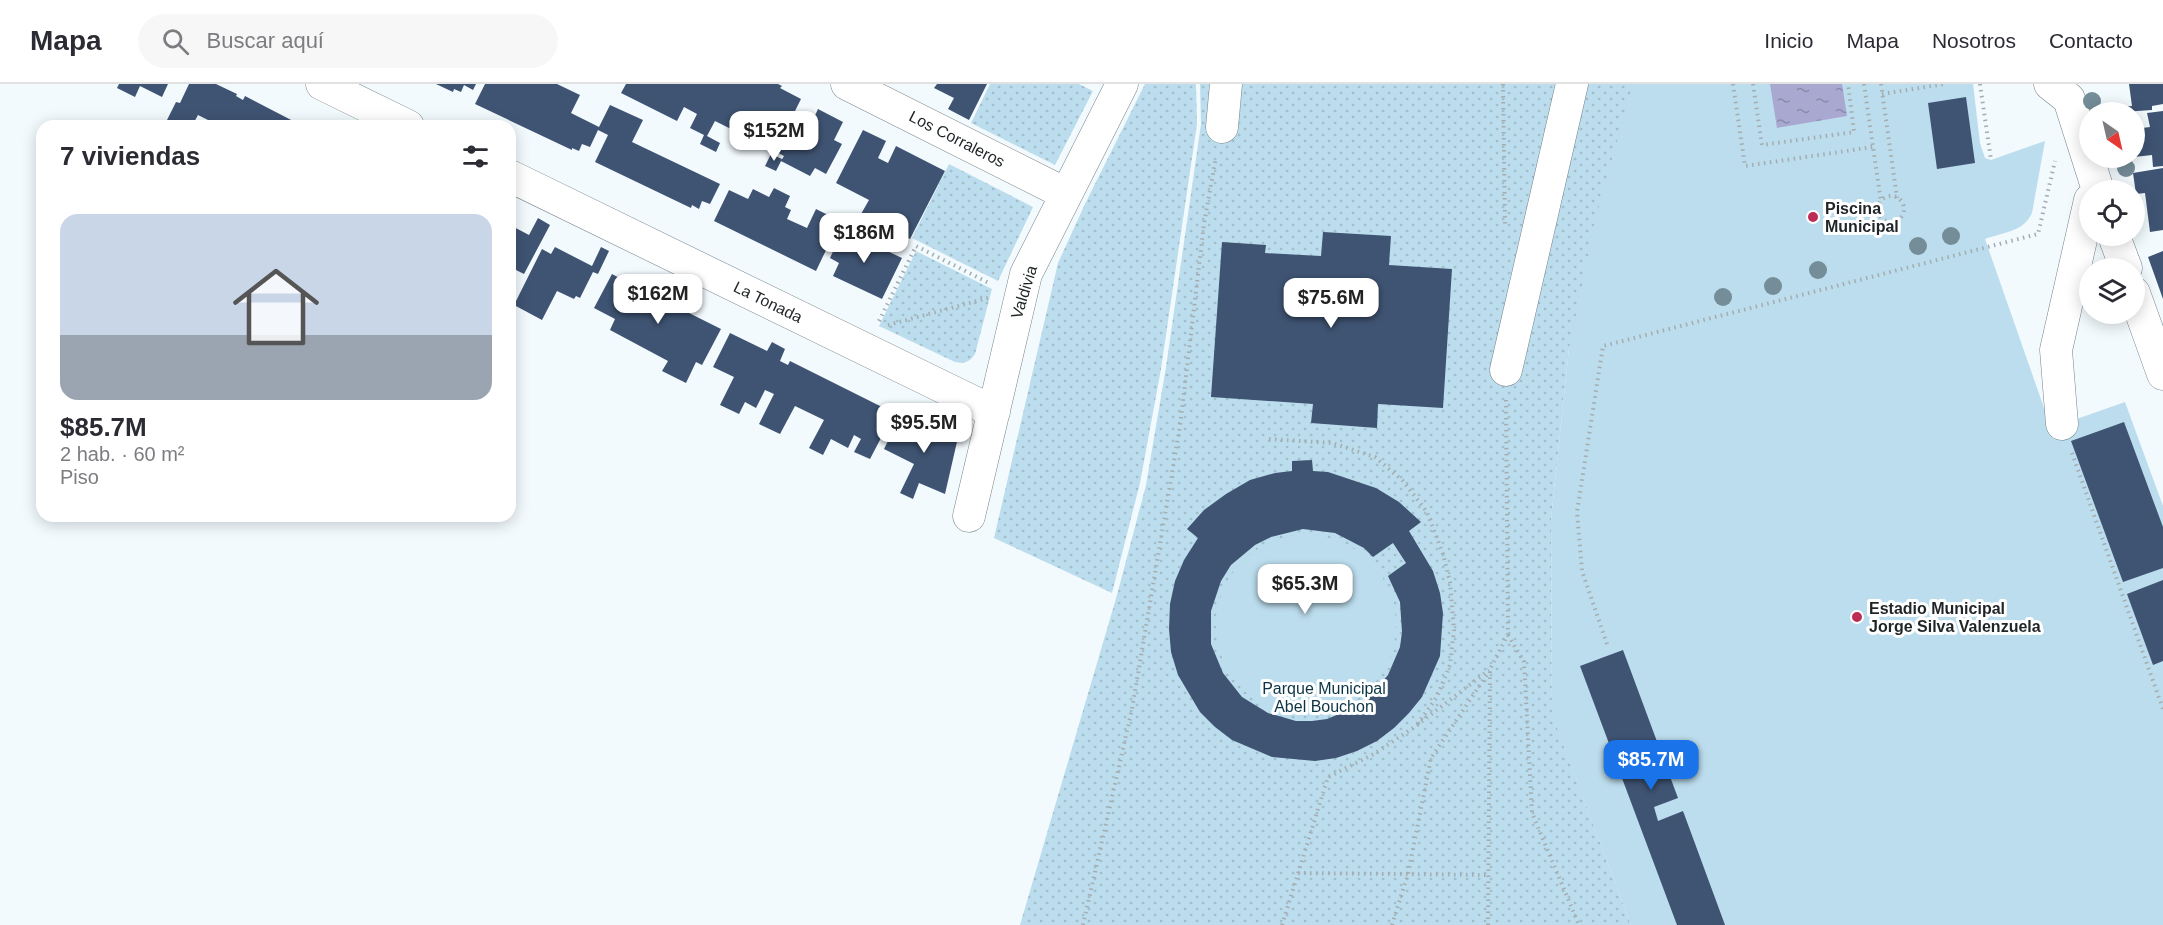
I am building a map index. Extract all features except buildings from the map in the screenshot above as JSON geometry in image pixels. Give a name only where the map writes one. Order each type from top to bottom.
[{"type":"street","points":[[322,84],[396,120]]},
{"type":"street","name":"Los Corraleros","points":[[848,84],[1066,194]]},
{"type":"street","name":"Valdivia","points":[[969,516],[1026,274],[1122,84]]},
{"type":"street","points":[[1222,127],[1226,84]]},
{"type":"street","points":[[1506,370],[1572,84]]},
{"type":"street","points":[[2050,84],[2069,99],[2090,180]]},
{"type":"street","name":"La Tonada","points":[[516,179],[994,412]]},
{"type":"street","points":[[2062,424],[2056,350],[2080,246]]},
{"type":"street","points":[[2145,324],[2163,374]]},
{"type":"path","points":[[1503,84],[1505,227]]},
{"type":"path","points":[[1733,84],[1745,166],[1873,147]]},
{"type":"path","points":[[1753,84],[1762,145],[1854,132],[1848,84]]},
{"type":"path","points":[[1864,84],[1881,202],[1880,214],[1886,221],[1894,222],[1901,217],[1904,209],[1898,198],[1881,84]]},
{"type":"path","points":[[1882,94],[1944,84]]},
{"type":"path","points":[[1980,84],[1991,160]]},
{"type":"path","points":[[1083,925],[1134,697],[1180,426],[1204,224],[1222,127]]},
{"type":"path","points":[[1607,644],[1582,571],[1577,512],[1603,346],[2038,234],[2056,155]]},
{"type":"path","points":[[1881,202],[1887,197],[1898,198]]},
{"type":"path","points":[[876,328],[916,246],[999,289]]},
{"type":"path","points":[[887,325],[996,296]]},
{"type":"path","points":[[1392,925],[1408,874],[1431,758],[1490,669],[1508,634],[1506,370]]},
{"type":"path","points":[[2062,424],[2163,709]]},
{"type":"path","points":[[1269,439],[1332,443],[1375,457],[1403,481],[1427,512],[1448,573],[1454,630],[1450,665],[1437,697],[1416,726]]},
{"type":"path","points":[[1508,634],[1524,662],[1532,813],[1579,925]]},
{"type":"path","points":[[1282,925],[1328,777],[1374,753],[1416,726],[1490,669]]},
{"type":"path","points":[[1488,925],[1490,669]]},
{"type":"path","points":[[1298,873],[1488,875]]},
{"type":"green space","points":[[990,84],[1079,84],[1093,91],[1055,165],[971,123]]},
{"type":"green space","points":[[1145,84],[1196,84],[1197,124],[1161,369],[1140,483],[1112,593],[994,538],[1058,263]]},
{"type":"green space","name":"Parque Municipal Abel Bouchon","points":[[1200,84],[1725,84],[1569,348],[1551,519],[1552,714],[1631,925],[1020,925],[1117,595],[1146,485],[1166,367],[1201,124]]},
{"type":"green space","name":"Estadio Municipal Jorge Silva Valenzuela","points":[[1633,84],[1973,84],[1980,143],[1985,158],[1991,160],[2045,141],[2032,213],[2018,228],[1985,239],[2051,428],[2125,402],[2163,506],[2163,925],[1631,925],[1552,715],[1551,519],[1569,348],[1597,213]]},
{"type":"green space","points":[[949,164],[1033,207],[998,281],[912,238]]},
{"type":"green space","points":[[916,251],[992,289],[975,354],[966,362],[955,362],[879,326]]},
{"type":"green space","points":[[1306,535],[1341,542],[1370,561],[1389,590],[1396,625],[1389,660],[1370,689],[1341,708],[1306,715],[1271,708],[1242,689],[1223,660],[1216,625],[1223,590],[1242,561],[1271,542]]},
{"type":"water","points":[[1770,84],[1842,84],[1847,116],[1777,128]]},
{"type":"place","name":"Piscina Municipal","points":[[1813,217]]},
{"type":"place","name":"Estadio Municipal Jorge Silva Valenzuela","points":[[1857,617]]}]
